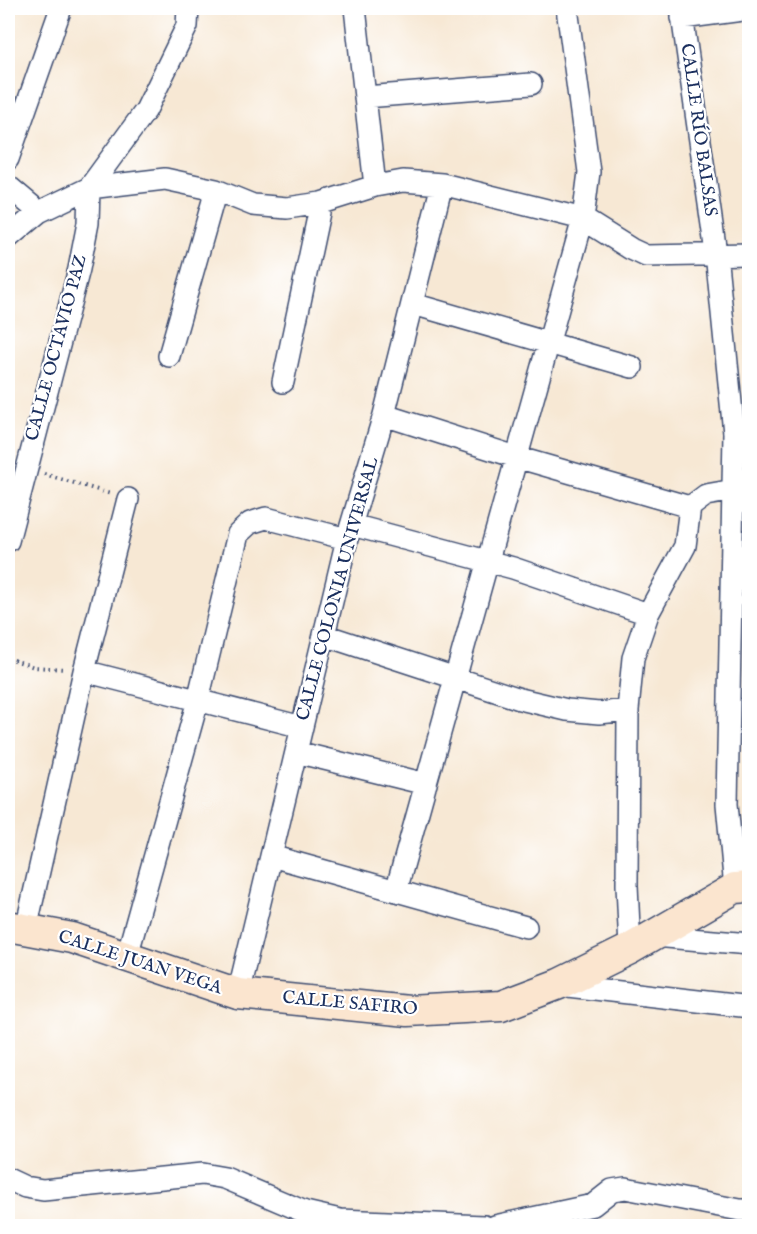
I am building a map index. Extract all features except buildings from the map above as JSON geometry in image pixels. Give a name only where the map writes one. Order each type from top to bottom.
[{"type":"street","points":[[8,159],[61,8]]},
{"type":"street","points":[[89,188],[146,110],[187,26],[188,8]]},
{"type":"street","points":[[355,8],[375,186]]},
{"type":"street","points":[[396,891],[583,219],[590,172],[567,8]]},
{"type":"street","points":[[681,13],[750,9]]},
{"type":"street","name":"CALLE RÍO BALSAS","points":[[681,13],[742,433],[734,490],[727,804],[742,888]]},
{"type":"street","points":[[365,98],[531,84]]},
{"type":"street","points":[[8,238],[39,212],[89,188],[165,179],[216,190],[253,205],[287,208],[321,203],[375,186],[403,181],[442,184],[583,219],[646,256],[750,254]]},
{"type":"street","name":"CALLE COLONIA UNIVERSAL","points":[[238,994],[349,532],[384,415],[442,184]]},
{"type":"street","points":[[8,186],[39,212]]},
{"type":"street","name":"CALLE OCTAVIO PAZ","points":[[8,541],[79,269],[88,223],[89,188]]},
{"type":"street","points":[[169,356],[216,190]]},
{"type":"street","points":[[283,382],[321,203]]},
{"type":"street","points":[[413,304],[632,367]]},
{"type":"street","points":[[384,415],[516,457],[690,507]]},
{"type":"street","points":[[642,942],[627,885],[628,710],[633,658],[648,614],[685,546],[690,507],[706,495],[734,490]]},
{"type":"street","points":[[17,928],[128,499]]},
{"type":"street","points":[[127,956],[198,700],[238,534],[250,523],[266,518],[349,532],[488,562],[513,568],[648,614]]},
{"type":"street","points":[[324,635],[520,699],[567,710],[599,713],[628,710]]},
{"type":"street","points":[[84,671],[302,727]]},
{"type":"street","points":[[296,752],[426,784]]},
{"type":"street","points":[[271,856],[526,927]]},
{"type":"street","points":[[642,942],[742,888]]},
{"type":"street","name":"CALLE JUAN VEGA","points":[[17,928],[72,938],[238,994]]},
{"type":"street","points":[[642,942],[750,944]]},
{"type":"street","name":"CALLE SAFIRO","points":[[238,994],[408,1011],[501,1006],[559,984],[642,942]]},
{"type":"street","points":[[559,984],[750,1007]]},
{"type":"street","points":[[8,1179],[25,1187],[43,1190],[202,1174],[225,1178],[302,1219],[484,1227]]},
{"type":"street","points":[[495,1227],[593,1205],[612,1190],[625,1188],[750,1210]]},
{"type":"path","points":[[26,469],[128,499]]},
{"type":"path","points":[[8,658],[34,667],[84,671]]}]
